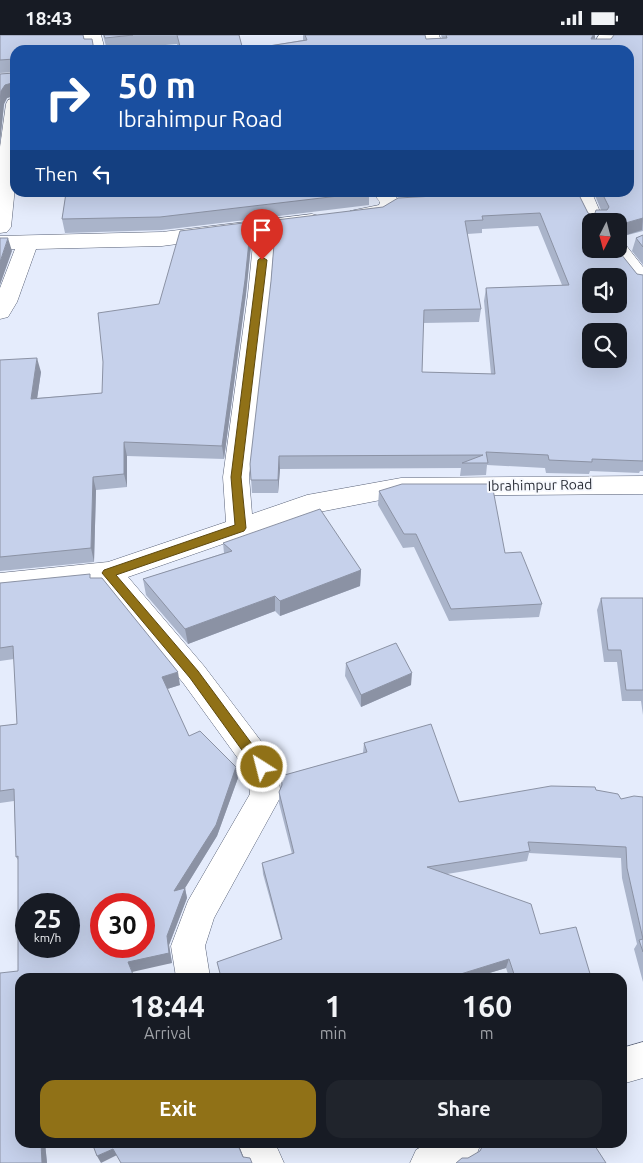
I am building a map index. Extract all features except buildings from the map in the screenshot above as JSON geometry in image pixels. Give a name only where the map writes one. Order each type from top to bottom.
[{"type":"street","points":[[602,45],[605,39],[643,41]]},
{"type":"street","points":[[0,227],[10,145]]},
{"type":"street","points":[[0,243],[162,239],[382,211],[388,208],[390,202],[386,197]]},
{"type":"street","points":[[584,197],[591,213]]},
{"type":"street","points":[[240,528],[236,477],[259,294],[265,226]]},
{"type":"street","points":[[0,312],[6,302],[28,243]]},
{"type":"street","points":[[628,253],[643,281]]},
{"type":"street","name":"Ibrahimpur Road","points":[[0,584],[108,573],[307,505],[401,487],[643,485]]},
{"type":"street","points":[[108,573],[194,675],[262,767],[266,796],[200,912],[188,947],[192,973]]},
{"type":"street","points":[[627,1065],[643,1060]]},
{"type":"street","points":[[258,1148],[265,1163]]},
{"type":"street","points":[[429,1163],[454,1148]]},
{"type":"route","points":[[262,260],[236,477],[240,528],[108,573],[194,675],[262,767]]}]
